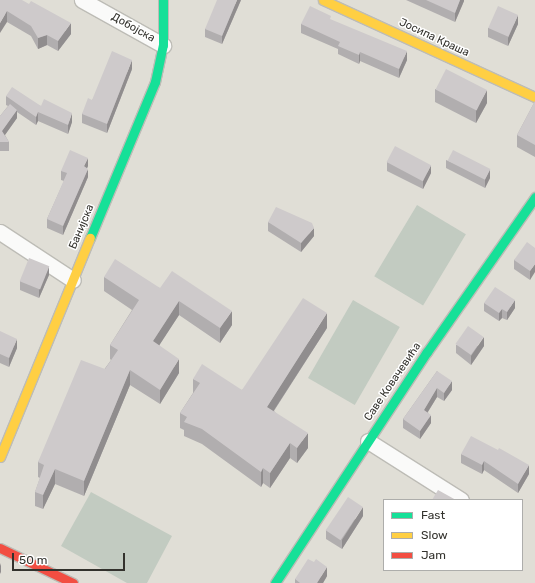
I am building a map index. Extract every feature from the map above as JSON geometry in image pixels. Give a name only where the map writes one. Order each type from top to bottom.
[{"type":"street","name":"Добојска","points":[[82,0],[163,45]]},
{"type":"street","name":"Банијска","points":[[0,457],[155,82],[163,45],[162,0]]},
{"type":"street","name":"Јосипа Краша","points":[[323,0],[535,97]]},
{"type":"street","name":"Саве Ковачевића","points":[[275,583],[368,441],[535,197]]},
{"type":"street","points":[[0,232],[73,280]]},
{"type":"street","points":[[368,441],[459,499]]},
{"type":"street","points":[[0,548],[73,583]]},
{"type":"shaded area","points":[[417,205],[466,234],[423,306],[374,276]]},
{"type":"shaded area","points":[[353,300],[400,327],[355,405],[308,378]]},
{"type":"shaded area","points":[[91,492],[172,536],[147,583],[127,583],[61,546]]},
{"type":"building","points":[[0,0],[22,0],[29,4],[31,1],[71,23],[58,41],[47,35],[38,38],[31,26],[7,11],[0,23]]},
{"type":"building","points":[[217,0],[237,0],[222,36],[205,29]]},
{"type":"building","points":[[426,0],[460,0],[455,13]]},
{"type":"building","points":[[310,6],[331,16],[330,19],[407,51],[399,69],[360,52],[359,55],[338,46],[340,42],[301,24]]},
{"type":"building","points":[[498,6],[518,15],[508,37],[488,28]]},
{"type":"building","points":[[112,51],[132,60],[107,124],[82,114],[88,98],[92,100]]},
{"type":"building","points":[[446,69],[487,90],[477,110],[436,89]]},
{"type":"building","points":[[12,87],[41,106],[44,99],[72,113],[68,125],[38,112],[36,117],[6,96]]},
{"type":"building","points":[[535,101],[535,145],[517,135]]},
{"type":"building","points":[[10,104],[17,110],[2,131],[9,142],[0,142],[0,116]]},
{"type":"building","points":[[395,146],[431,165],[423,181],[387,162]]},
{"type":"building","points":[[70,150],[88,158],[84,166],[88,169],[63,226],[47,219],[67,173],[61,171]]},
{"type":"building","points":[[453,150],[490,169],[485,180],[448,161]]},
{"type":"building","points":[[276,207],[312,223],[314,228],[301,243],[268,222]]},
{"type":"building","points":[[527,242],[535,248],[535,264],[530,271],[514,260]]},
{"type":"building","points":[[29,258],[49,266],[40,289],[20,281]]},
{"type":"building","points":[[115,259],[160,288],[172,271],[232,311],[220,328],[179,301],[153,341],[179,359],[160,390],[130,370],[84,481],[55,469],[43,495],[35,492],[44,465],[38,462],[81,360],[105,369],[118,350],[110,345],[139,300],[104,277]]},
{"type":"building","points":[[495,287],[515,300],[507,312],[502,309],[499,313],[484,303]]},
{"type":"building","points":[[303,298],[327,313],[267,407],[308,433],[297,448],[290,443],[270,473],[263,468],[261,472],[202,429],[184,422],[187,417],[180,413],[200,383],[193,379],[202,364],[242,390]]},
{"type":"building","points":[[468,326],[484,337],[471,355],[455,344]]},
{"type":"building","points":[[0,331],[17,339],[9,358],[0,354]]},
{"type":"building","points":[[437,371],[452,381],[444,393],[437,388],[424,410],[431,415],[420,431],[403,419]]},
{"type":"building","points":[[471,436],[498,450],[499,448],[529,465],[518,484],[484,461],[482,465],[461,454]]},
{"type":"building","points":[[438,490],[454,499],[433,499]]},
{"type":"building","points":[[348,497],[363,507],[341,540],[326,530]]},
{"type":"building","points":[[308,559],[314,562],[316,559],[327,567],[317,583],[300,583],[295,579]]},
{"type":"traffic: fast","points":[[90,238],[155,82],[163,45],[163,0]]},
{"type":"traffic: fast","points":[[275,583],[427,352],[535,197]]},
{"type":"traffic: slow","points":[[323,0],[535,97]]},
{"type":"traffic: slow","points":[[0,457],[90,238]]},
{"type":"traffic: jam","points":[[0,548],[73,583]]}]
